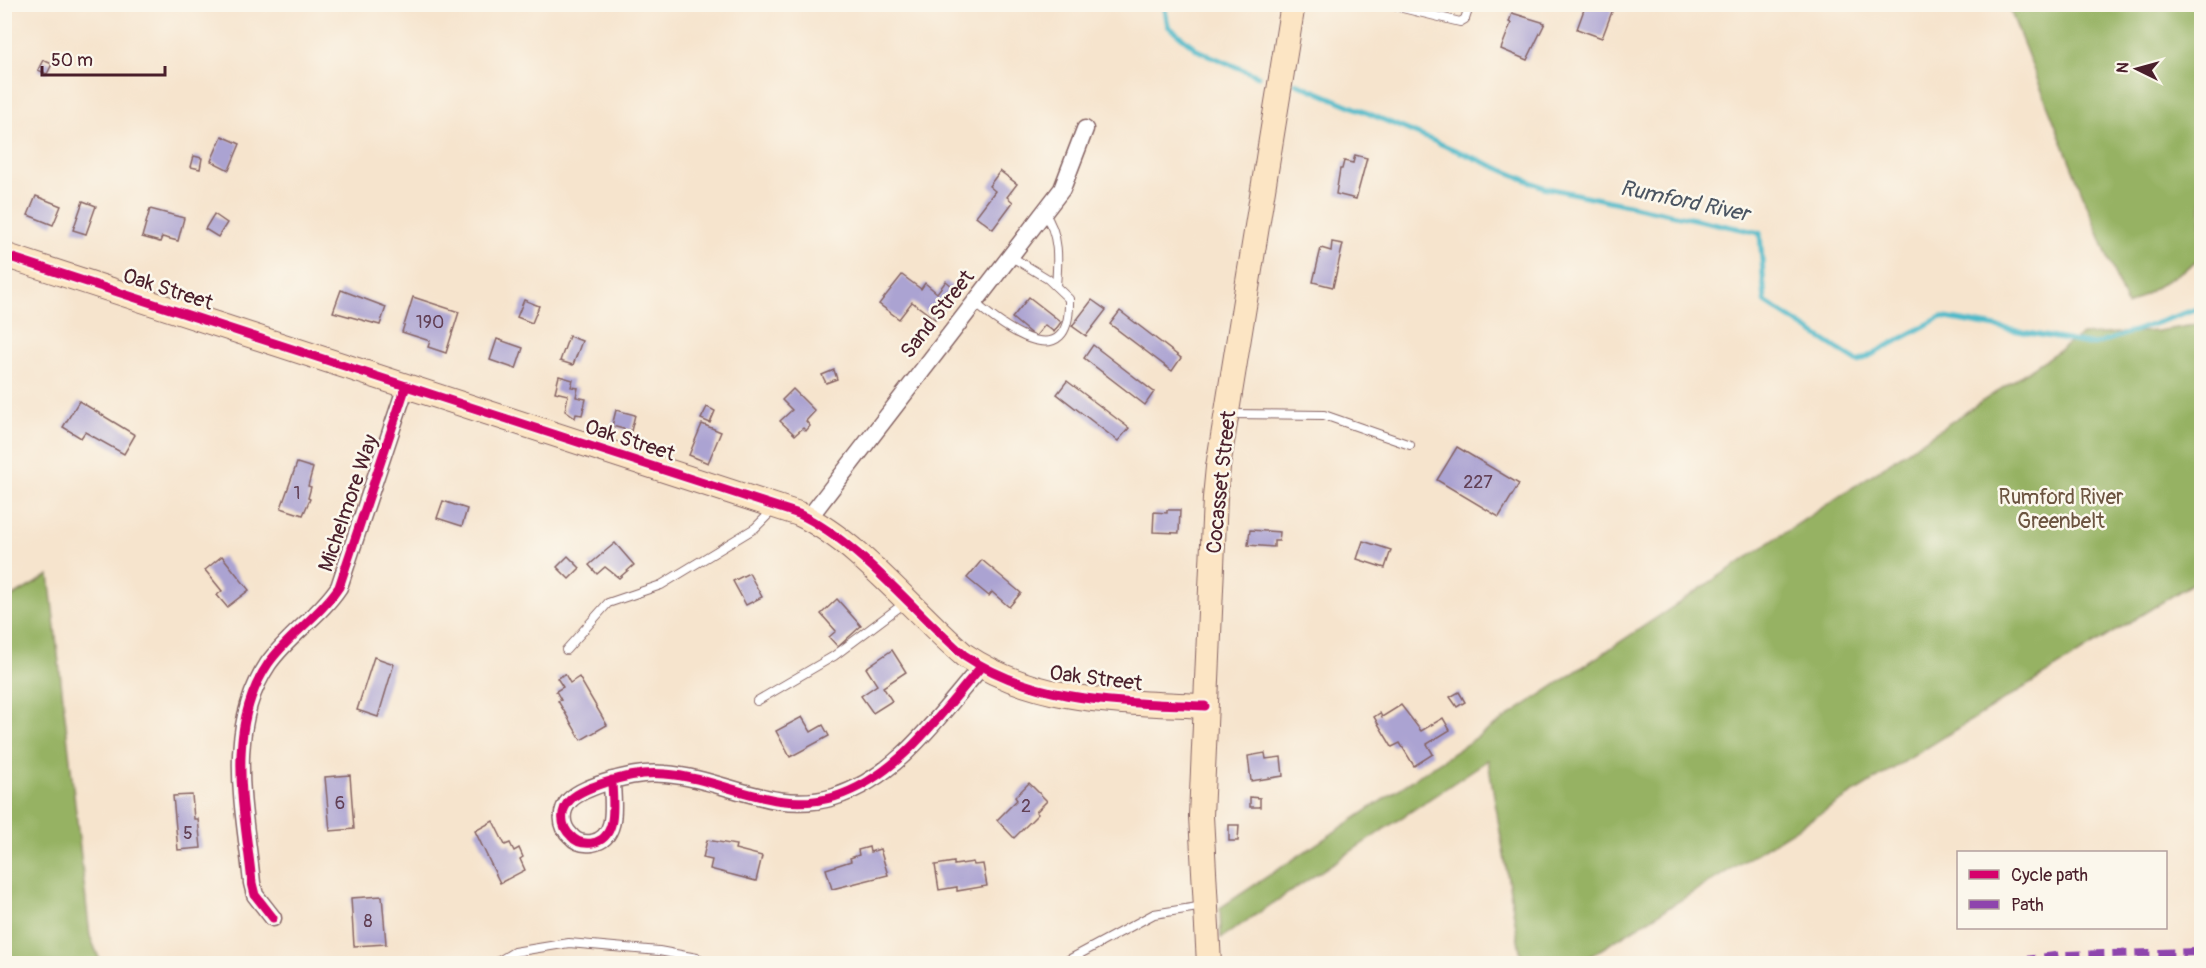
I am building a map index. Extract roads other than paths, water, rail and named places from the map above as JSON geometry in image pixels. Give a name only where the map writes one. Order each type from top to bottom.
[{"type":"street","name":"Cocasset Street","points":[[1209,963],[1201,827],[1215,498],[1293,4]]},
{"type":"street","name":"Sand Street","points":[[808,519],[1062,189],[1085,129]]},
{"type":"street","name":"Oak Street","points":[[4,255],[808,519],[848,547],[948,642],[981,666],[1026,686],[1071,697],[1205,706]]},
{"type":"street","name":"Michelmore Way","points":[[273,918],[255,895],[252,884],[241,773],[241,736],[244,719],[250,700],[268,664],[293,635],[322,609],[339,587],[406,386]]},
{"type":"street","points":[[612,780],[664,774],[770,800],[802,802],[834,797],[863,784],[891,766],[981,666]]},
{"type":"lane","points":[[1386,4],[1460,22],[1465,19],[1470,4]]},
{"type":"lane","points":[[1044,213],[1050,221],[1057,241],[1056,286]]},
{"type":"lane","points":[[975,303],[997,322],[1028,339],[1041,342],[1056,340],[1064,332],[1070,311],[1069,298],[1056,286],[1010,256]]},
{"type":"lane","points":[[1227,414],[1324,415],[1410,445]]},
{"type":"lane","points":[[566,651],[608,603],[661,585],[755,528],[776,507]]},
{"type":"lane","points":[[757,701],[834,656],[906,602]]},
{"type":"lane","points":[[1061,963],[1154,914],[1204,906]]},
{"type":"lane","points":[[494,963],[514,952],[569,943],[659,951],[697,958],[704,963]]},
{"type":"waterway","name":"Rumford River","points":[[1164,4],[1168,26],[1199,51],[1258,76]]},
{"type":"waterway","name":"Rumford River","points":[[1296,83],[1543,187],[1760,233],[1765,302],[1858,362],[1941,317],[2094,345],[2202,307]]},
{"type":"park label","name":"Rumford River Greenbelt","points":[[2061,509]]}]
